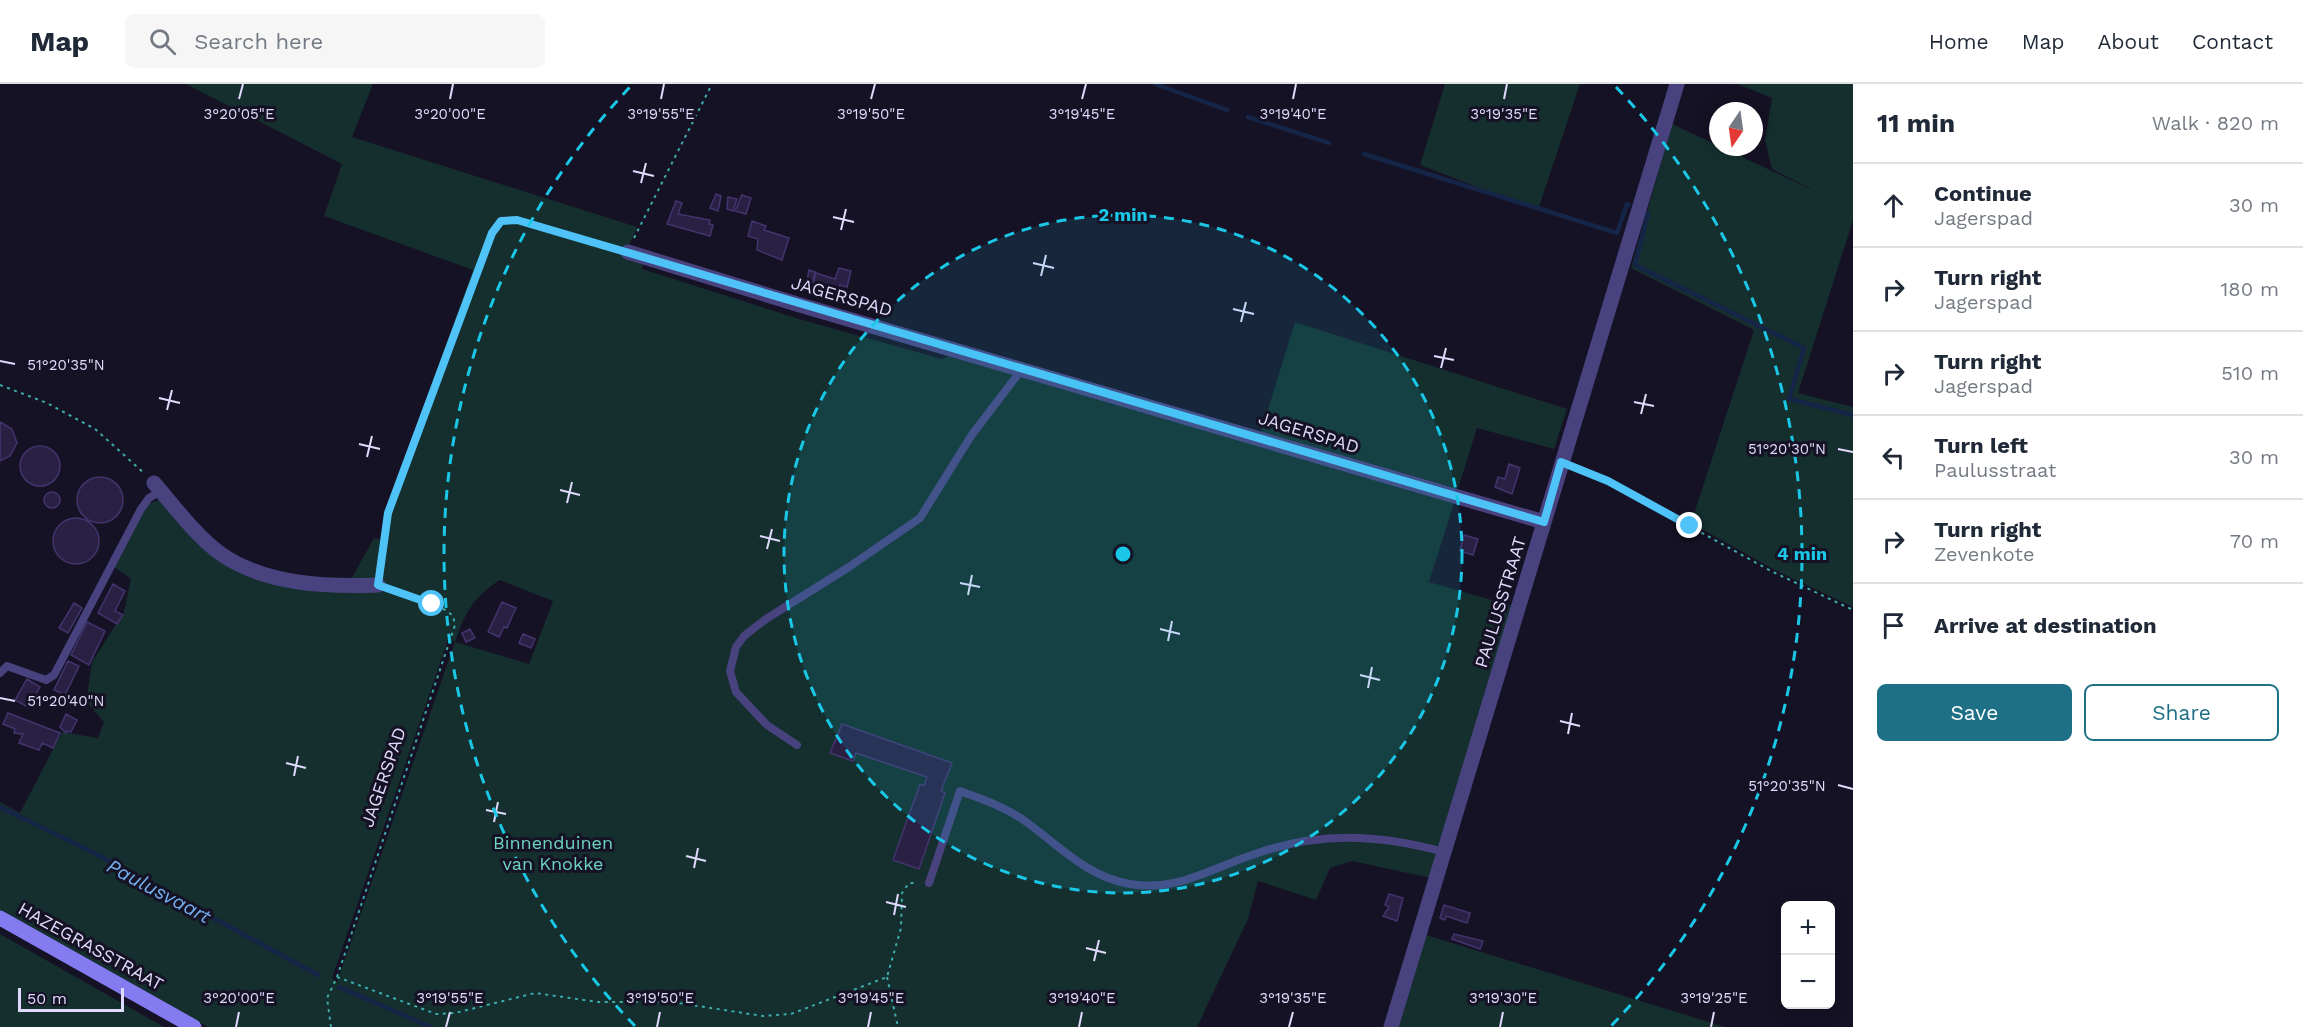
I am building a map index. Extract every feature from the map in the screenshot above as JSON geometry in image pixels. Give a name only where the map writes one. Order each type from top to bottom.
[{"type":"street","name":"PAULUSSTRAAT","points":[[1391,1027],[1677,84]]},
{"type":"street","name":"JAGERSPAD","points":[[628,252],[1544,522]]},
{"type":"street","points":[[158,487],[210,544],[223,555],[243,565],[292,581],[348,586],[378,585]]},
{"type":"street","name":"HAZEGRASSTRAAT","points":[[0,918],[194,1027]]},
{"type":"lane","points":[[797,745],[767,725],[736,692],[730,670],[736,647],[744,636],[766,619],[849,567],[920,518],[970,436],[1022,368]]},
{"type":"lane","points":[[0,673],[7,666],[46,680],[54,675],[141,508],[158,487]]},
{"type":"lane","points":[[929,882],[960,791],[998,805],[1020,817],[1097,874],[1130,884],[1165,885],[1194,879],[1253,854],[1332,838],[1400,840],[1444,852]]},
{"type":"path","points":[[378,585],[388,513],[492,233],[501,221],[517,220],[628,252],[712,84]]},
{"type":"path","points":[[0,385],[46,403],[95,429],[158,487]]},
{"type":"path","points":[[1561,462],[1608,481],[1771,572],[1853,610]]},
{"type":"path","name":"JAGERSPAD","points":[[332,1027],[327,998],[337,977],[455,625],[453,616],[446,610],[378,585]]},
{"type":"path","points":[[898,1027],[887,977],[901,928],[902,893],[909,883],[929,882]]},
{"type":"path","points":[[337,977],[436,1014],[455,1013],[535,993],[598,1002],[672,1002],[763,1016],[791,1014],[887,977]]},
{"type":"green space","name":"Binnenduinen van Knokke","points":[[186,84],[373,84],[352,137],[637,227],[625,254],[643,265],[642,269],[799,319],[942,359],[949,356],[1455,500],[1429,582],[1523,609],[1441,878],[1426,877],[1352,861],[1330,868],[1316,900],[1258,881],[1248,919],[1197,1027],[208,1027],[0,910],[0,802],[20,813],[62,732],[98,738],[104,722],[86,701],[92,662],[124,612],[131,579],[113,566],[147,505],[162,498],[241,568],[349,583],[374,538],[382,540],[385,512],[473,270],[324,216],[342,164]],"holes":[[[500,580],[553,601],[529,664],[455,642],[471,606]],[[448,640],[455,642],[337,982],[332,978]]]},
{"type":"green space","points":[[1445,84],[1580,84],[1538,210],[1420,165]]},
{"type":"green space","points":[[1737,84],[1853,84],[1853,220],[1798,393],[1853,407],[1853,607],[1773,569],[1691,523],[1754,330],[1631,268],[1672,124],[1709,141],[1709,156],[1740,156],[1817,192],[1772,169],[1765,140],[1772,98]]},
{"type":"green space","points":[[1295,322],[1567,409],[1554,449],[1477,428],[1458,489],[1261,432]]},
{"type":"green space","points":[[0,934],[164,1027],[0,1027]]},
{"type":"green space","points":[[1423,934],[1725,1027],[1395,1027]]},
{"type":"building","points":[[716,194],[721,196],[718,211],[710,208]]},
{"type":"building","points":[[742,195],[751,198],[746,214],[735,211]]},
{"type":"building","points":[[728,197],[737,199],[733,211],[727,209]]},
{"type":"building","points":[[676,201],[682,203],[678,214],[710,220],[709,224],[713,225],[710,236],[667,224]]},
{"type":"building","points":[[752,221],[766,226],[764,230],[789,238],[782,260],[757,250],[758,239],[748,236]]},
{"type":"building","points":[[839,268],[851,271],[847,287],[840,285],[838,294],[812,287],[816,273],[835,279]]},
{"type":"building","points":[[809,270],[815,272],[812,283],[807,282]]},
{"type":"building","points":[[0,422],[12,429],[17,443],[10,456],[0,461]]},
{"type":"building","points":[[40,446],[54,452],[60,466],[54,480],[40,486],[26,480],[20,466],[26,452]]},
{"type":"building","points":[[1509,464],[1520,468],[1512,494],[1495,487],[1498,477],[1505,479]]},
{"type":"building","points":[[100,477],[116,484],[123,500],[116,516],[100,523],[84,516],[77,500],[84,484]]},
{"type":"building","points":[[52,492],[60,500],[52,508],[44,500]]},
{"type":"building","points":[[76,518],[92,525],[99,541],[92,557],[76,564],[60,557],[53,541],[60,525]]},
{"type":"building","points":[[1464,535],[1478,539],[1473,555],[1460,551]]},
{"type":"building","points":[[113,584],[125,591],[115,611],[123,615],[117,624],[98,613]]},
{"type":"building","points":[[502,602],[516,608],[507,628],[504,627],[499,637],[488,632]]},
{"type":"building","points":[[74,603],[82,608],[68,633],[59,628]]},
{"type":"building","points":[[87,622],[105,631],[89,665],[71,655]]},
{"type":"building","points":[[470,629],[475,638],[466,642],[462,633]]},
{"type":"building","points":[[523,634],[535,639],[531,648],[519,643]]},
{"type":"building","points":[[68,661],[79,666],[65,695],[54,690]]},
{"type":"building","points":[[27,679],[40,687],[28,707],[15,700]]},
{"type":"building","points":[[8,713],[60,733],[53,748],[42,743],[39,750],[19,743],[23,734],[14,733],[15,729],[3,724]]},
{"type":"building","points":[[66,714],[77,720],[71,732],[66,733],[60,727]]},
{"type":"building","points":[[842,724],[952,763],[941,791],[945,793],[919,869],[893,860],[920,784],[924,786],[927,777],[856,753],[853,761],[830,753]]},
{"type":"building","points":[[1389,894],[1403,898],[1397,921],[1383,916],[1389,907],[1385,905]]},
{"type":"building","points":[[1444,905],[1470,913],[1467,923],[1446,916],[1445,920],[1440,918]]},
{"type":"building","points":[[1454,934],[1483,941],[1480,949],[1452,939]]},
{"type":"waterway","points":[[1155,84],[1227,110]]},
{"type":"waterway","points":[[1248,117],[1329,143]]},
{"type":"waterway","points":[[1364,154],[1617,233],[1627,204],[1629,205]]},
{"type":"waterway","points":[[1648,213],[1635,265],[1804,348],[1789,399],[1853,415]]},
{"type":"waterway","name":"Paulusvaart","points":[[0,807],[94,853],[318,975]]},
{"type":"waterway","name":"Paulusvaart","points":[[339,987],[431,1027]]},
{"type":"route","points":[[432,604],[412,599],[378,585],[386,541],[388,513],[492,233],[501,221],[517,220],[1544,522],[1561,462],[1608,481],[1690,526]]}]
